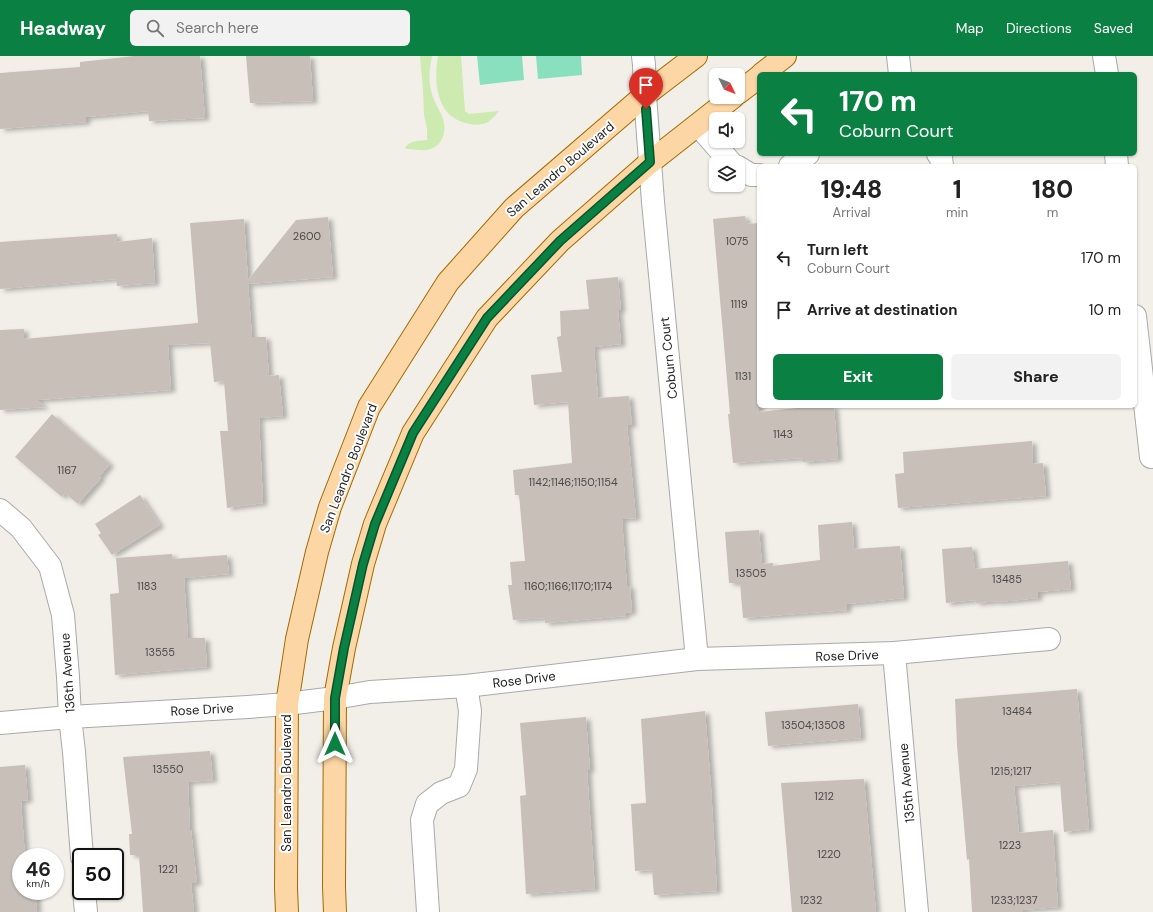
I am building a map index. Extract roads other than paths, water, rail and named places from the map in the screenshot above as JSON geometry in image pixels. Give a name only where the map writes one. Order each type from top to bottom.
[{"type":"main road","name":"San Leandro Boulevard","points":[[287,912],[287,704],[296,639],[317,552],[330,507],[369,407],[448,282],[514,208],[645,96],[696,56]]},
{"type":"main road","points":[[765,72],[785,56]]},
{"type":"main road","points":[[745,88],[757,79]]},
{"type":"main road","points":[[335,912],[335,698],[344,648],[363,564],[375,524],[413,433],[487,318],[560,241],[650,162],[724,104]]},
{"type":"street","name":"Coburn Court","points":[[643,56],[650,162],[697,659]]},
{"type":"street","points":[[898,56],[900,72]]},
{"type":"street","points":[[1104,56],[1107,72]]},
{"type":"street","points":[[698,124],[725,156]]},
{"type":"street","points":[[793,164],[805,156]]},
{"type":"street","points":[[745,171],[751,175],[757,175]]},
{"type":"street","points":[[1137,334],[1151,457]]},
{"type":"street","name":"136th Avenue","points":[[0,510],[21,528],[50,566],[63,615],[81,848]]},
{"type":"street","name":"Rose Drive","points":[[0,724],[70,717],[287,704],[370,692],[466,686],[697,659],[894,653],[1049,639]]},
{"type":"street","name":"135th Avenue","points":[[894,653],[917,912]]},
{"type":"street","points":[[428,912],[422,820],[427,804],[441,793],[459,786],[466,769],[470,711],[466,686]]},
{"type":"street","points":[[85,900],[86,912]]}]
